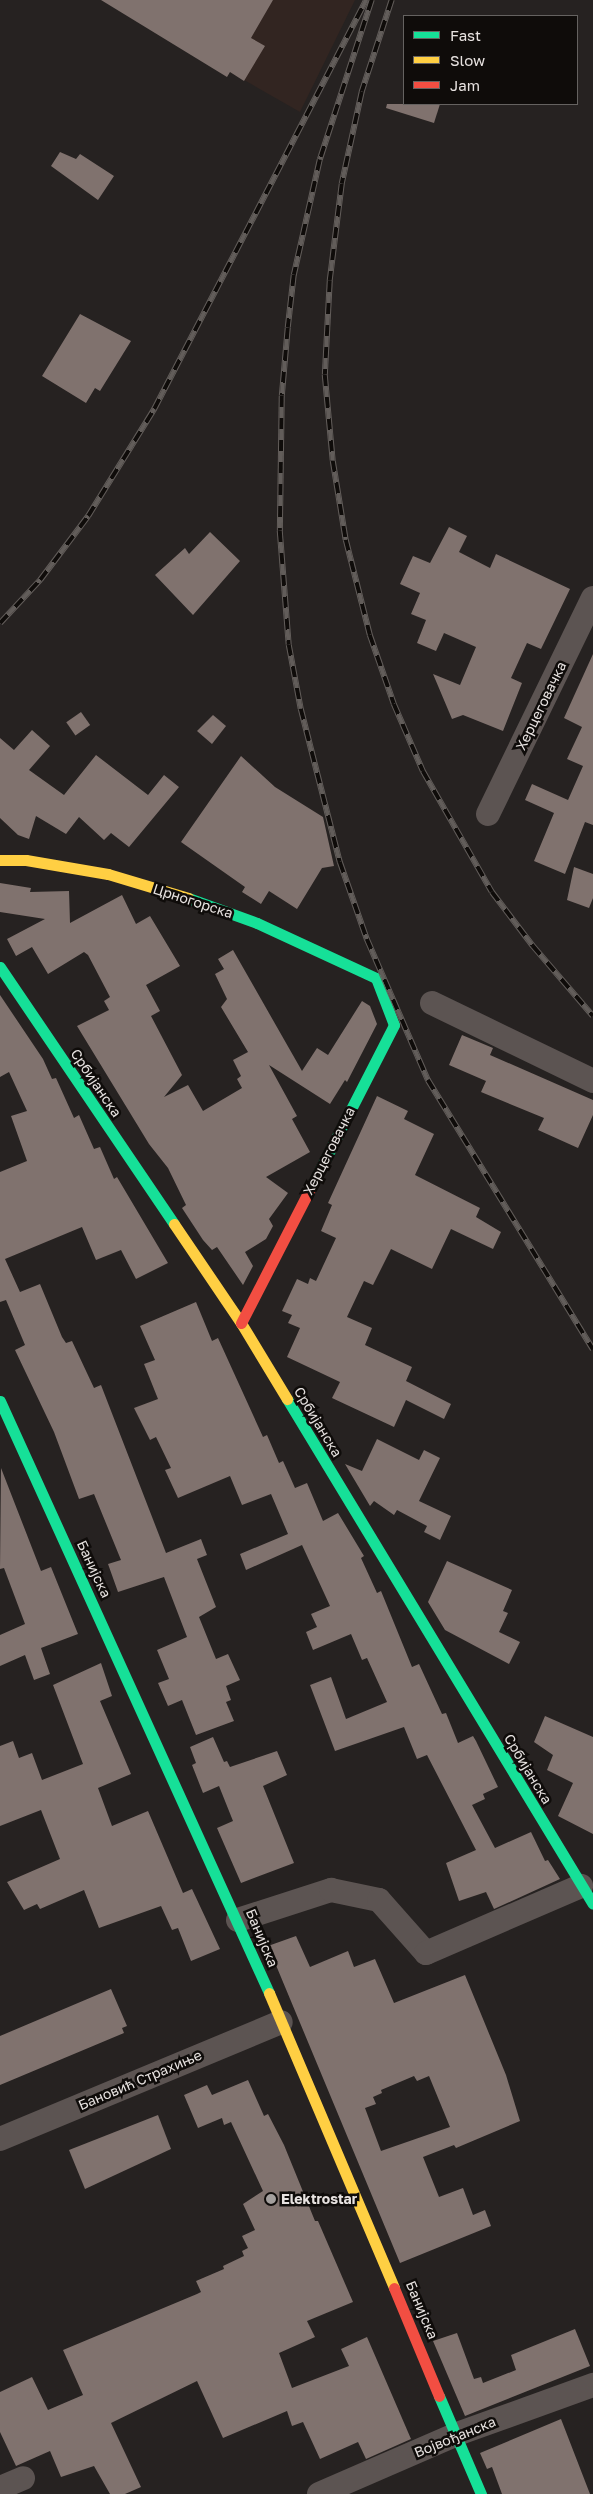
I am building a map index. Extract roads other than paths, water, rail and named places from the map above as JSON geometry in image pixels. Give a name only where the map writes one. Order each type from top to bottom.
[{"type":"street","name":"Херцеговачка","points":[[488,814],[593,598]]},
{"type":"street","name":"Црногорска","points":[[0,860],[26,860],[108,874],[195,900],[257,923],[376,978]]},
{"type":"street","name":"Србијанска","points":[[0,967],[241,1323],[587,1895]]},
{"type":"street","name":"Херцеговачка","points":[[241,1323],[394,1025],[376,978]]},
{"type":"street","points":[[432,1003],[593,1081]]},
{"type":"street","name":"Банијска","points":[[0,1401],[238,1920],[481,2494]]},
{"type":"street","points":[[238,1920],[332,1890],[379,1900],[426,1953],[587,1895]]},
{"type":"street","name":"Бановић Страхиње","points":[[0,2139],[281,2022]]},
{"type":"street","name":"Војвођанска","points":[[319,2494],[457,2434],[593,2385]]},
{"type":"street","points":[[0,2488],[23,2478]]},
{"type":"railway","points":[[0,623],[40,580],[88,516],[154,409],[366,0]]},
{"type":"railway","points":[[372,0],[320,160],[294,275],[282,396],[280,531],[289,645],[301,709],[340,862],[367,939],[428,1080],[593,1349]]},
{"type":"railway","points":[[392,0],[362,92],[342,184],[330,281],[325,375],[333,461],[346,540],[370,635],[394,704],[423,771],[492,892],[533,946],[593,1016]]},
{"type":"place","name":"Elektrostar","points":[[271,2199]]}]
